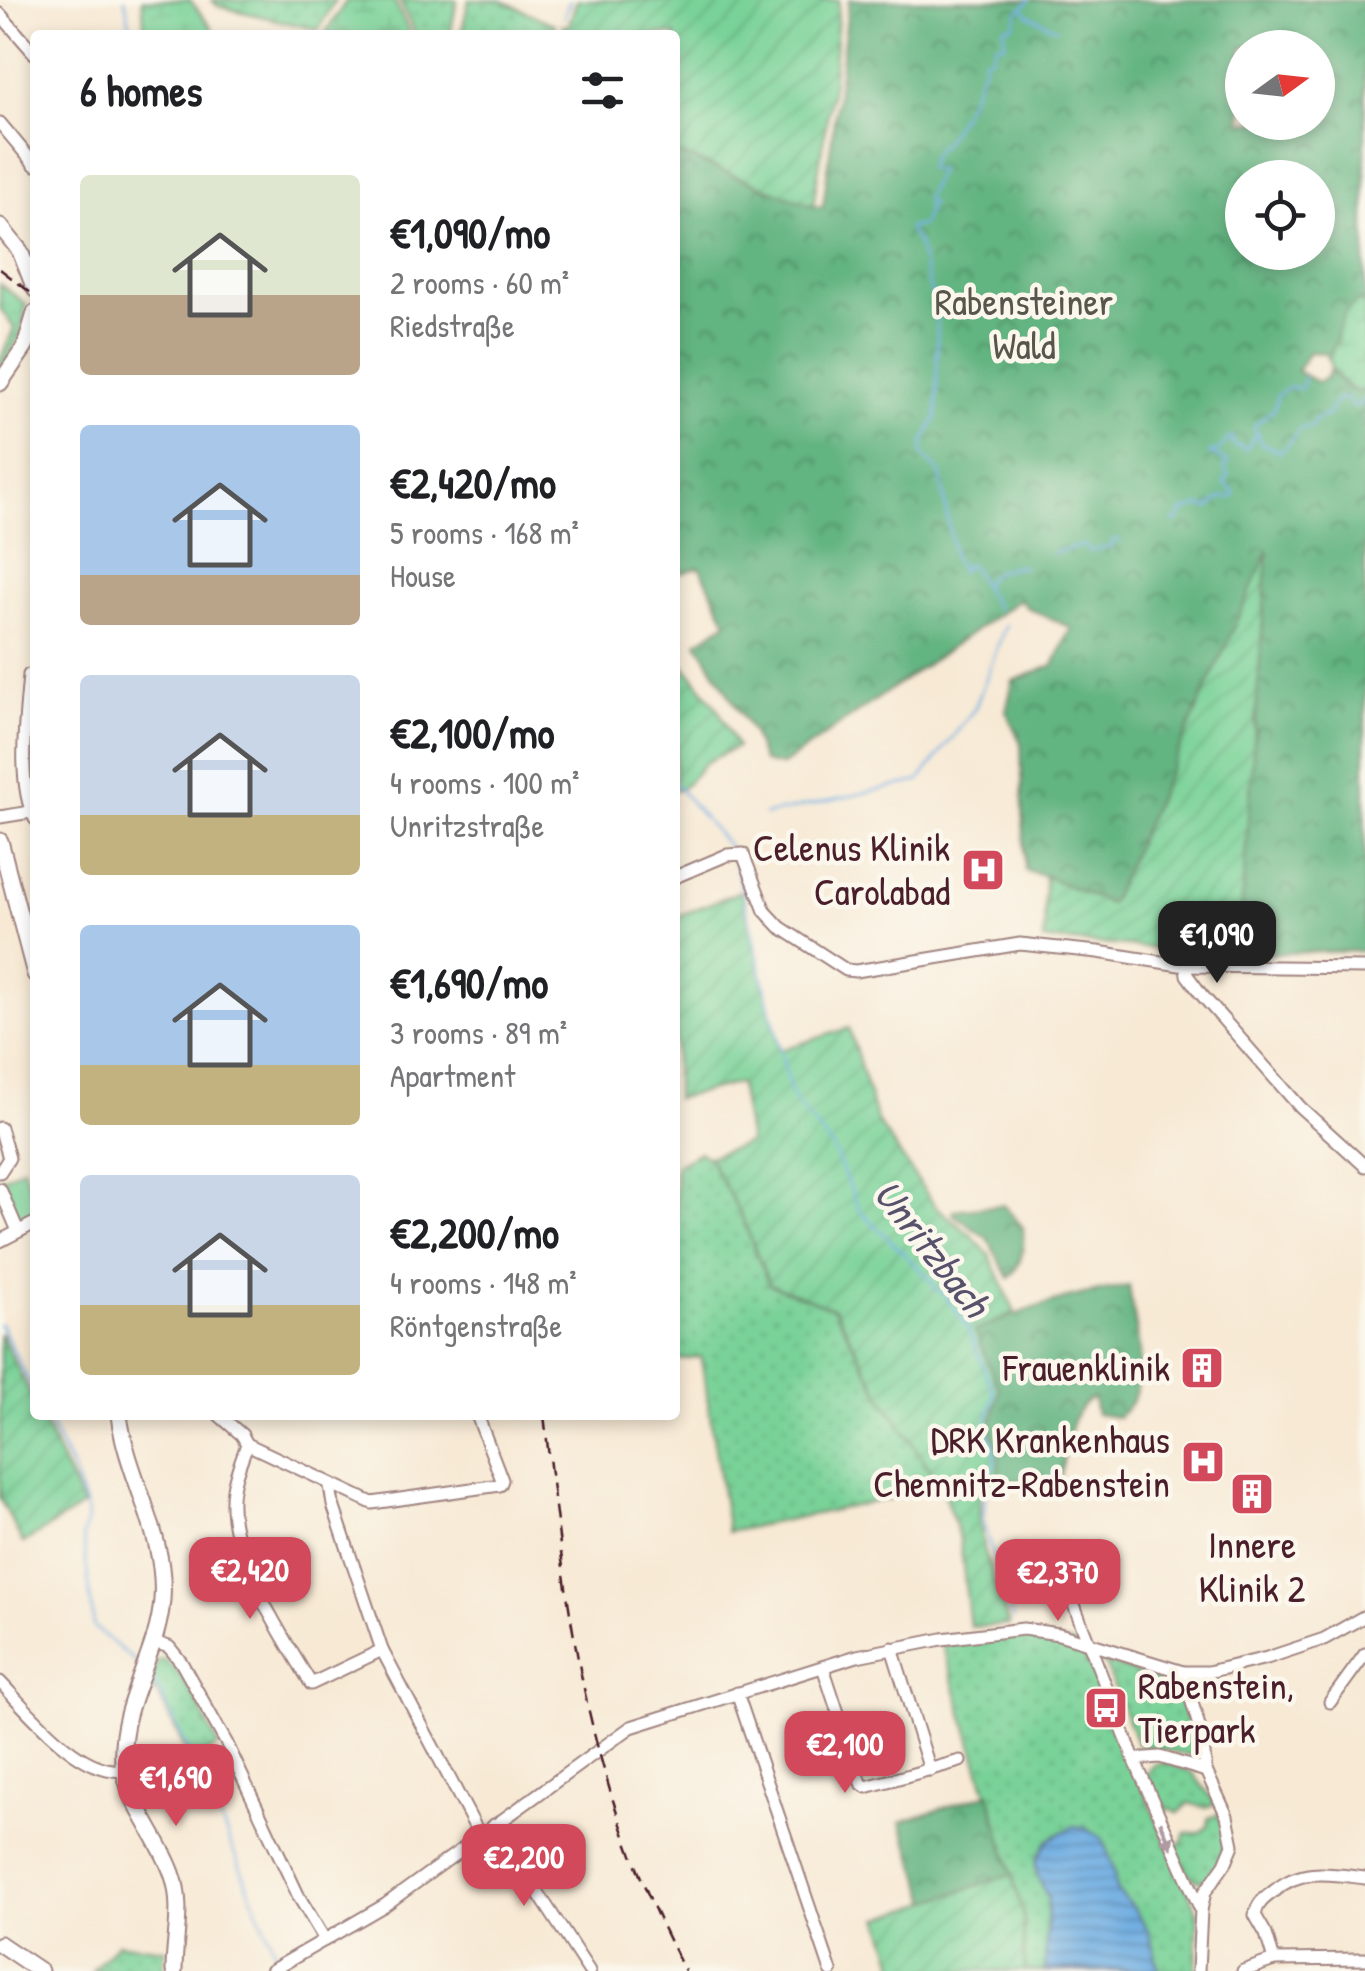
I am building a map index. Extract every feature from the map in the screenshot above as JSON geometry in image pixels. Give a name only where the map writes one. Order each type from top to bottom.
[{"type":"main road","points":[[0,226],[30,269]]},
{"type":"main road","points":[[0,383],[25,347],[30,331]]},
{"type":"main road","points":[[0,842],[30,955]]},
{"type":"main road","points":[[120,1420],[161,1561],[163,1596],[154,1642],[126,1721],[124,1770],[173,1875],[178,1919],[174,1971]]},
{"type":"main road","points":[[0,1944],[40,1971]]},
{"type":"street","points":[[0,14],[30,48]]},
{"type":"street","points":[[0,123],[30,159]]},
{"type":"street","points":[[28,675],[25,758],[30,794]]},
{"type":"street","points":[[0,817],[30,816]]},
{"type":"street","points":[[680,875],[726,855],[743,854],[765,911],[780,927],[846,970],[1020,944],[1186,966],[1365,968]]},
{"type":"street","points":[[1186,966],[1187,975],[1200,994],[1300,1107],[1365,1166]]},
{"type":"street","points":[[0,1128],[9,1158],[0,1172]]},
{"type":"street","points":[[0,1189],[18,1231]]},
{"type":"street","points":[[0,1242],[30,1225]]},
{"type":"street","points":[[224,1420],[247,1444],[372,1503],[500,1485],[502,1480],[479,1420]]},
{"type":"street","points":[[247,1444],[232,1493],[240,1541],[270,1616],[312,1684],[382,1650]]},
{"type":"street","points":[[330,1486],[382,1650],[480,1836]]},
{"type":"street","points":[[1069,1592],[1134,1759],[1201,1910]]},
{"type":"street","points":[[271,1971],[288,1968],[324,1940],[385,1905],[632,1727],[892,1648],[1023,1630],[1059,1634],[1183,1672],[1208,1672],[1324,1639],[1365,1616]]},
{"type":"street","points":[[154,1642],[168,1647],[180,1662],[227,1744],[324,1940]]},
{"type":"street","points":[[892,1648],[930,1770]]},
{"type":"street","points":[[1330,1702],[1365,1654]]},
{"type":"street","points":[[824,1667],[861,1782],[873,1788],[960,1761]]},
{"type":"street","points":[[1183,1672],[1202,1736],[1206,1771],[1227,1816],[1232,1844],[1225,1864],[1205,1892],[1198,1971]]},
{"type":"street","points":[[0,1682],[85,1762],[106,1770],[124,1770]]},
{"type":"street","points":[[737,1693],[832,1971]]},
{"type":"street","points":[[1134,1759],[1160,1757],[1206,1771]]},
{"type":"street","points":[[494,1825],[590,1971]]},
{"type":"street","points":[[1274,1960],[1255,1915],[1258,1904],[1282,1884],[1307,1874],[1365,1878]]},
{"type":"street","points":[[1242,1971],[1274,1960],[1365,1959]]},
{"type":"green space","points":[[142,0],[190,0],[213,30],[145,30]]},
{"type":"green space","points":[[212,0],[335,0],[318,30],[218,6]]},
{"type":"green space","points":[[347,0],[394,0],[409,30],[327,30]]},
{"type":"green space","points":[[399,0],[457,0],[451,30],[414,30]]},
{"type":"green space","points":[[469,0],[501,0],[555,25],[554,30],[462,30]]},
{"type":"green space","points":[[577,0],[839,0],[833,80],[813,206],[680,154],[680,30],[561,30],[563,25],[568,27]]},
{"type":"green space","name":"Rabensteiner Wald","points":[[849,0],[1365,0],[1365,305],[1328,359],[1325,353],[1309,352],[1297,371],[1317,382],[1326,378],[1330,370],[1346,387],[1358,392],[1365,390],[1365,951],[1238,954],[1267,555],[1110,904],[1025,871],[1021,743],[1006,711],[1013,681],[1054,665],[1071,628],[1026,607],[1020,599],[781,766],[763,762],[752,732],[697,642],[727,622],[700,567],[680,573],[680,154],[823,207]]},
{"type":"green space","points":[[0,284],[26,304],[21,334],[0,371],[0,361],[14,328],[0,308]]},
{"type":"green space","points":[[1360,301],[1365,305],[1365,390],[1358,392],[1339,379],[1328,359],[1343,319]]},
{"type":"green space","points":[[1268,551],[1238,954],[1044,940],[1045,876],[1110,904]]},
{"type":"green space","points":[[680,659],[718,709],[737,747],[706,762],[681,789]]},
{"type":"green space","points":[[741,891],[780,1050],[849,1028],[877,1121],[935,1206],[990,1256],[1015,1313],[975,1331],[999,1390],[990,1430],[998,1448],[997,1481],[985,1480],[979,1515],[991,1572],[1009,1625],[970,1627],[960,1540],[942,1488],[882,1397],[835,1309],[769,1284],[741,1215],[708,1157],[749,1143],[739,1083],[680,1098],[680,915]]},
{"type":"green space","points":[[699,1152],[708,1157],[741,1215],[769,1284],[834,1309],[882,1397],[942,1488],[728,1532],[701,1357],[680,1359],[680,1163]]},
{"type":"green space","points":[[23,1167],[30,1187],[30,1218],[20,1223],[3,1178]]},
{"type":"green space","points":[[1003,1205],[1023,1227],[1022,1254],[1009,1278],[987,1238],[953,1214],[953,1210]]},
{"type":"green space","points":[[1129,1286],[1140,1357],[1136,1391],[1129,1406],[1117,1417],[1096,1414],[1093,1397],[1084,1404],[1072,1423],[1060,1480],[997,1481],[999,1467],[990,1430],[999,1390],[974,1331],[1050,1303]]},
{"type":"green space","points":[[0,1333],[30,1393],[30,1420],[42,1420],[83,1506],[23,1543],[0,1498]]},
{"type":"green space","points":[[1024,1635],[1080,1645],[1198,1913],[1196,1971],[1025,1971],[1023,1914],[942,1644]]},
{"type":"green space","points":[[164,1659],[188,1686],[219,1746],[191,1762],[157,1691],[141,1697],[159,1660]]},
{"type":"green space","points":[[1104,1662],[1172,1685],[1185,1712],[1193,1756],[1137,1744]]},
{"type":"green space","points":[[1164,1762],[1192,1772],[1216,1804],[1206,1808],[1189,1803],[1179,1813],[1170,1808],[1162,1814],[1146,1776],[1153,1765]]},
{"type":"green space","points":[[989,1793],[1012,1874],[929,1902],[901,1822]]},
{"type":"green space","points":[[1219,1814],[1224,1833],[1222,1856],[1209,1879],[1198,1881],[1190,1876],[1173,1845],[1182,1843],[1186,1833],[1203,1831],[1209,1818]]},
{"type":"green space","points":[[1012,1874],[1023,1914],[1025,1971],[898,1971],[880,1918]]},
{"type":"green space","points":[[117,1943],[165,1949],[163,1971],[92,1971]]},
{"type":"water","points":[[1074,1826],[1102,1838],[1113,1866],[1116,1890],[1134,1908],[1149,1932],[1159,1971],[1045,1971],[1048,1900],[1036,1870],[1037,1859],[1048,1840]]},
{"type":"waterway","name":"Unritzbach","points":[[125,0],[131,30]]},
{"type":"waterway","points":[[564,17],[570,0]]},
{"type":"waterway","points":[[997,609],[971,566],[967,564],[960,572],[960,564],[955,563],[940,473],[922,454],[937,416],[937,313],[918,245],[908,228],[922,225],[926,206],[932,204],[925,199],[939,170],[928,168],[929,163],[964,109],[981,74],[984,58],[992,57],[996,44],[1005,44],[1004,27],[1014,25],[1018,12],[1030,0]]},
{"type":"waterway","points":[[1023,8],[1030,16],[1056,28]]},
{"type":"waterway","points":[[1254,431],[1255,425],[1274,409],[1277,396],[1288,388],[1301,388],[1304,378]]},
{"type":"waterway","points":[[1173,521],[1182,512],[1199,506],[1209,508],[1221,498],[1233,497],[1235,493],[1224,483],[1229,475],[1224,469],[1228,462],[1209,453],[1219,451],[1229,438],[1243,449],[1257,432],[1261,443],[1281,452],[1301,428],[1312,427],[1315,420],[1329,414],[1336,400],[1347,398],[1353,407],[1365,399]]},
{"type":"waterway","points":[[1052,553],[1085,545],[1089,551],[1112,547],[1113,540],[1120,540]]},
{"type":"waterway","points":[[983,585],[993,573],[1018,565],[1023,569]]},
{"type":"waterway","points":[[765,815],[919,781],[975,708],[1006,624]]},
{"type":"waterway","name":"Unritzbach","points":[[680,790],[729,847]]},
{"type":"waterway","name":"Unritzbach","points":[[735,862],[792,1097],[833,1148],[859,1210],[944,1294],[967,1327],[994,1392],[986,1430],[993,1442],[995,1463],[985,1496],[983,1523],[1013,1620]]},
{"type":"waterway","points":[[0,1324],[30,1384]]},
{"type":"waterway","points":[[1047,1384],[1055,1384],[1072,1371]]},
{"type":"waterway","points":[[48,1420],[86,1507],[83,1537],[94,1627],[137,1663]]},
{"type":"waterway","points":[[151,1675],[210,1794],[278,1959]]},
{"type":"railway","points":[[0,269],[30,292]]},
{"type":"railway","points":[[545,1420],[573,1631],[603,1767],[625,1835],[685,1971]]},
{"type":"place","name":"Celenus Klinik Carolabad","points":[[983,870]]},
{"type":"place","name":"Frauenklinik","points":[[1202,1368]]},
{"type":"place","name":"DRK Krankenhaus Chemnitz-Rabenstein","points":[[1203,1462]]},
{"type":"place","name":"Innere Klinik 2","points":[[1252,1494]]},
{"type":"place","name":"Rabenstein, Tierpark","points":[[1106,1708]]}]
